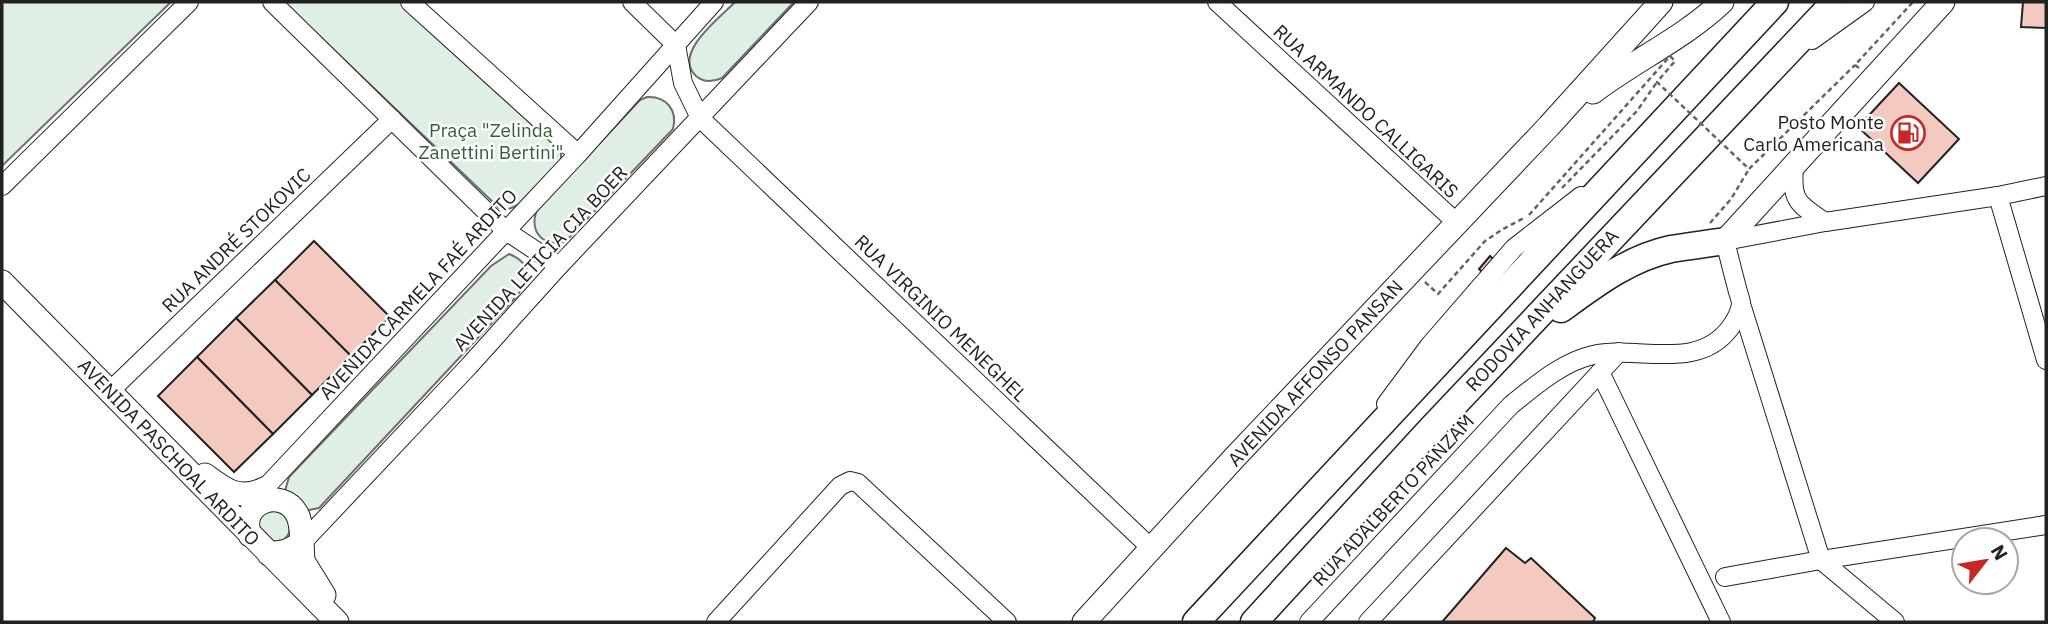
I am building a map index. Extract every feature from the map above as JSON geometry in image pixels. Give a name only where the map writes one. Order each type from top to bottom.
[{"type":"highway","name":"RODOVIA ANHANGUERA","points":[[1196,622],[1775,2]]},
{"type":"highway","name":"RODOVIA ANHANGUERA","points":[[1254,622],[1431,429],[1835,2]]},
{"type":"highway","points":[[1431,429],[1553,314],[1599,281],[1627,265],[1668,250],[1725,241]]},
{"type":"main road","name":"AVENIDA AFFONSO PANSAN","points":[[1084,622],[1236,456],[1549,126],[1661,2]]},
{"type":"main road","name":"AVENIDA AFFONSO PANSAN","points":[[1549,126],[1620,72],[1685,32],[1722,2]]},
{"type":"main road","points":[[1725,241],[1943,2]]},
{"type":"main road","name":"AVENIDA PASCHOAL ARDITO","points":[[2,282],[337,622]]},
{"type":"main road","points":[[181,463],[195,467],[220,486],[241,495],[265,495],[291,506],[300,521],[303,561],[314,582],[331,604],[337,622]]},
{"type":"main road","points":[[250,535],[247,520],[265,495]]},
{"type":"main road","points":[[269,554],[286,551],[302,543]]},
{"type":"street","points":[[2,186],[189,2]]},
{"type":"street","points":[[272,2],[506,231],[559,266]]},
{"type":"street","points":[[410,2],[578,154]]},
{"type":"street","points":[[632,2],[676,45],[683,83],[700,118]]},
{"type":"street","name":"AVENIDA CARMELA FAÉ ARDITO","points":[[265,495],[714,2]]},
{"type":"street","name":"AVENIDA LETICIA CIA BOER","points":[[302,543],[809,2]]},
{"type":"street","name":"RUA ARMANDO CALLIGARIS","points":[[1217,2],[1457,223]]},
{"type":"street","points":[[1769,71],[1865,2]]},
{"type":"street","name":"RUA VIRGINIO MENEGHEL","points":[[700,118],[1152,549]]},
{"type":"street","name":"RUA ANDRÉ STOKOVIC","points":[[110,391],[392,119]]},
{"type":"street","points":[[1794,167],[1794,197],[1808,211],[1825,222]]},
{"type":"street","points":[[1895,622],[1821,560],[1741,304],[1725,241],[2046,186]]},
{"type":"street","points":[[1998,196],[2046,360]]},
{"type":"street","name":"RUA ADALBERTO PANZAM","points":[[1309,622],[1511,405],[1535,385],[1562,368],[1591,355],[1619,352],[1681,355],[1698,351],[1713,344],[1726,333],[1736,319],[1741,304]]},
{"type":"street","points":[[1368,622],[1619,352]]},
{"type":"street","points":[[1600,372],[1721,622]]},
{"type":"street","points":[[716,622],[840,486],[850,481],[858,484],[1007,622]]},
{"type":"street","points":[[1725,577],[2046,525]]},
{"type":"path","points":[[1731,200],[1749,169],[1855,65],[1913,2]]},
{"type":"path","points":[[1412,270],[1438,294],[1485,241],[1529,215],[1670,56],[1675,61],[1637,111],[1555,195]]},
{"type":"path","points":[[1657,82],[1749,169]]},
{"type":"path","points":[[1529,215],[1533,218],[1540,210]]},
{"type":"green space","points":[[2,2],[171,2],[2,166]]},
{"type":"green space","name":"Praça \"Zelinda Zanettini Bertini\"","points":[[284,2],[402,2],[561,149],[561,161],[518,205],[509,209],[499,208]]},
{"type":"green space","points":[[735,2],[794,2],[722,78],[702,80],[690,67],[694,47],[710,26]]},
{"type":"green space","points":[[647,97],[660,99],[669,106],[674,116],[673,129],[566,241],[558,243],[545,240],[536,231],[537,210],[640,100]]},
{"type":"green space","points":[[509,254],[523,262],[530,277],[516,297],[319,508],[304,511],[285,491],[289,477],[491,266]]},
{"type":"green space","points":[[274,511],[285,516],[290,527],[285,538],[274,543],[263,538],[258,527],[263,516]]},
{"type":"building","points":[[2023,2],[2046,2],[2046,28],[2021,27]]},
{"type":"building","name":"Posto Monte Carlo Americana","points":[[1899,83],[1959,139],[1918,183],[1858,127]]},
{"type":"building","points":[[314,241],[390,317],[351,356],[275,280]]},
{"type":"building","points":[[1490,256],[1493,259],[1482,272],[1479,269]]},
{"type":"building","points":[[275,280],[351,356],[312,395],[236,318]]},
{"type":"building","points":[[236,318],[312,395],[273,434],[197,357]]},
{"type":"building","points":[[197,357],[273,434],[234,472],[158,396]]},
{"type":"building","points":[[1506,548],[1525,563],[1531,558],[1595,618],[1593,622],[1442,622]]},
{"type":"place","name":"Posto Monte Carlo Americana","points":[[1908,133]]}]
